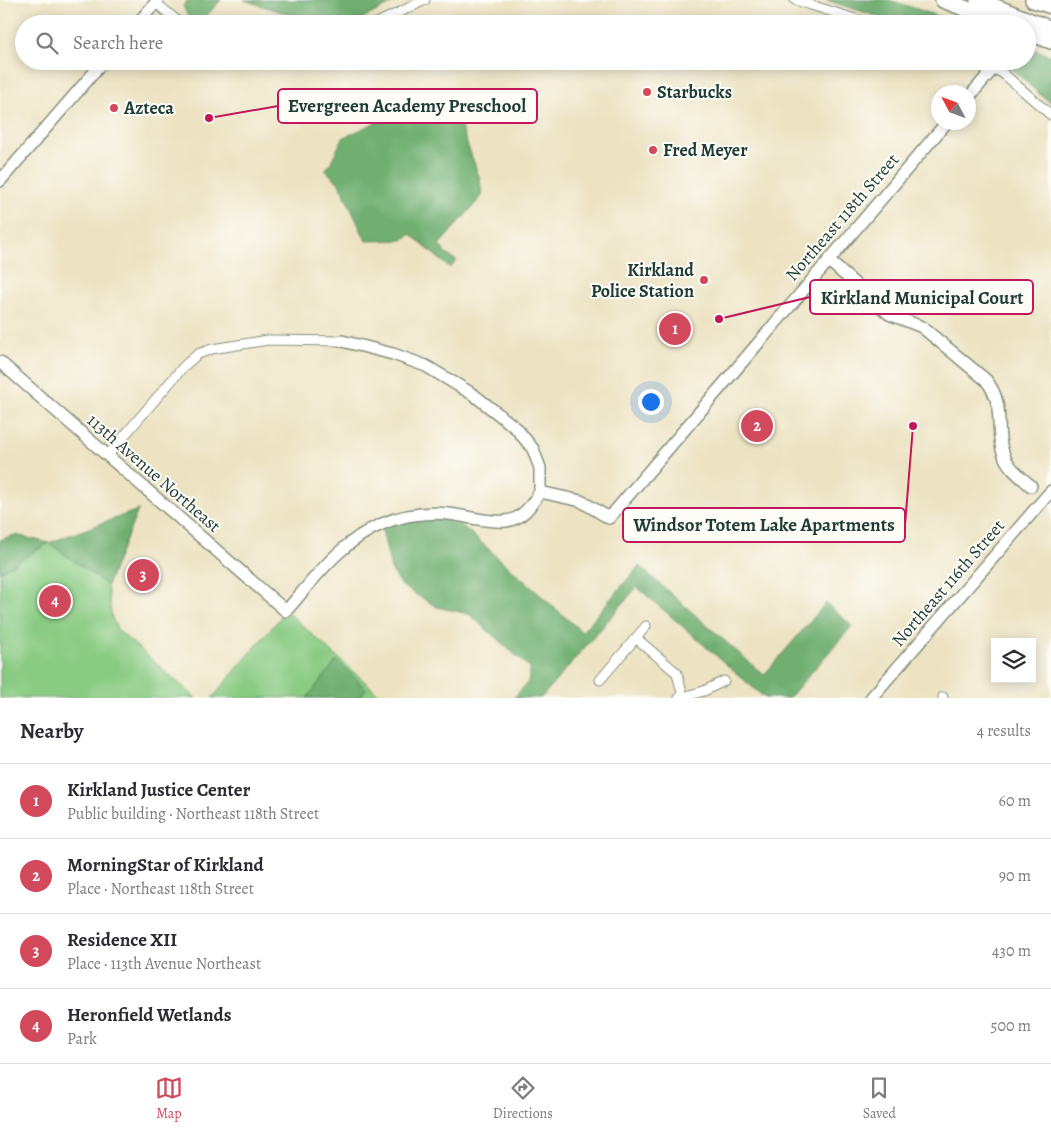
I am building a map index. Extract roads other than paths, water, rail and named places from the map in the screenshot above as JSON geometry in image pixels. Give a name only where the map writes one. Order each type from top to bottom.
[{"type":"highway","points":[[943,0],[982,15]]},
{"type":"highway","points":[[978,0],[1008,15]]},
{"type":"street","points":[[394,15],[425,0]]},
{"type":"street","points":[[795,0],[842,15]]},
{"type":"street","points":[[144,15],[155,1],[171,15]]},
{"type":"street","points":[[0,180],[96,70]]},
{"type":"street","points":[[976,89],[992,70]]},
{"type":"street","points":[[997,70],[1051,115]]},
{"type":"street","name":"Northeast 118th Street","points":[[540,492],[581,501],[609,518],[940,130]]},
{"type":"street","points":[[829,261],[889,314],[922,327],[986,380],[994,390],[998,404],[1000,441],[1005,458],[1014,470],[1031,486],[1048,495]]},
{"type":"street","points":[[107,456],[184,366],[198,354],[212,349],[268,340],[342,341],[393,354],[426,366],[474,395],[516,428],[533,449],[540,468],[540,492]]},
{"type":"street","name":"113th Avenue Northeast","points":[[0,362],[286,610],[329,562],[350,542],[381,524],[419,514],[449,514],[507,521],[530,508],[540,492]]},
{"type":"street","name":"Northeast 116th Street","points":[[872,698],[1048,495]]},
{"type":"street","points":[[600,680],[646,626]]},
{"type":"street","points":[[636,638],[677,673],[681,697],[704,692],[724,680]]},
{"type":"place","name":"Starbucks","points":[[647,92]]},
{"type":"place","name":"Azteca","points":[[114,108]]},
{"type":"place","name":"Evergreen Academy Preschool","points":[[209,118]]},
{"type":"place","name":"Fred Meyer","points":[[653,150]]},
{"type":"place","name":"Kirkland Police Station","points":[[704,280]]},
{"type":"place","name":"Kirkland Municipal Court","points":[[719,319]]},
{"type":"place","name":"Kirkland Justice Center","points":[[675,329]]},
{"type":"place","name":"MorningStar of Kirkland","points":[[757,426]]},
{"type":"place","name":"Windsor Totem Lake Apartments","points":[[913,426]]},
{"type":"place","name":"Residence XII","points":[[143,575]]},
{"type":"place","name":"Heronfield Wetlands","points":[[55,601]]}]
